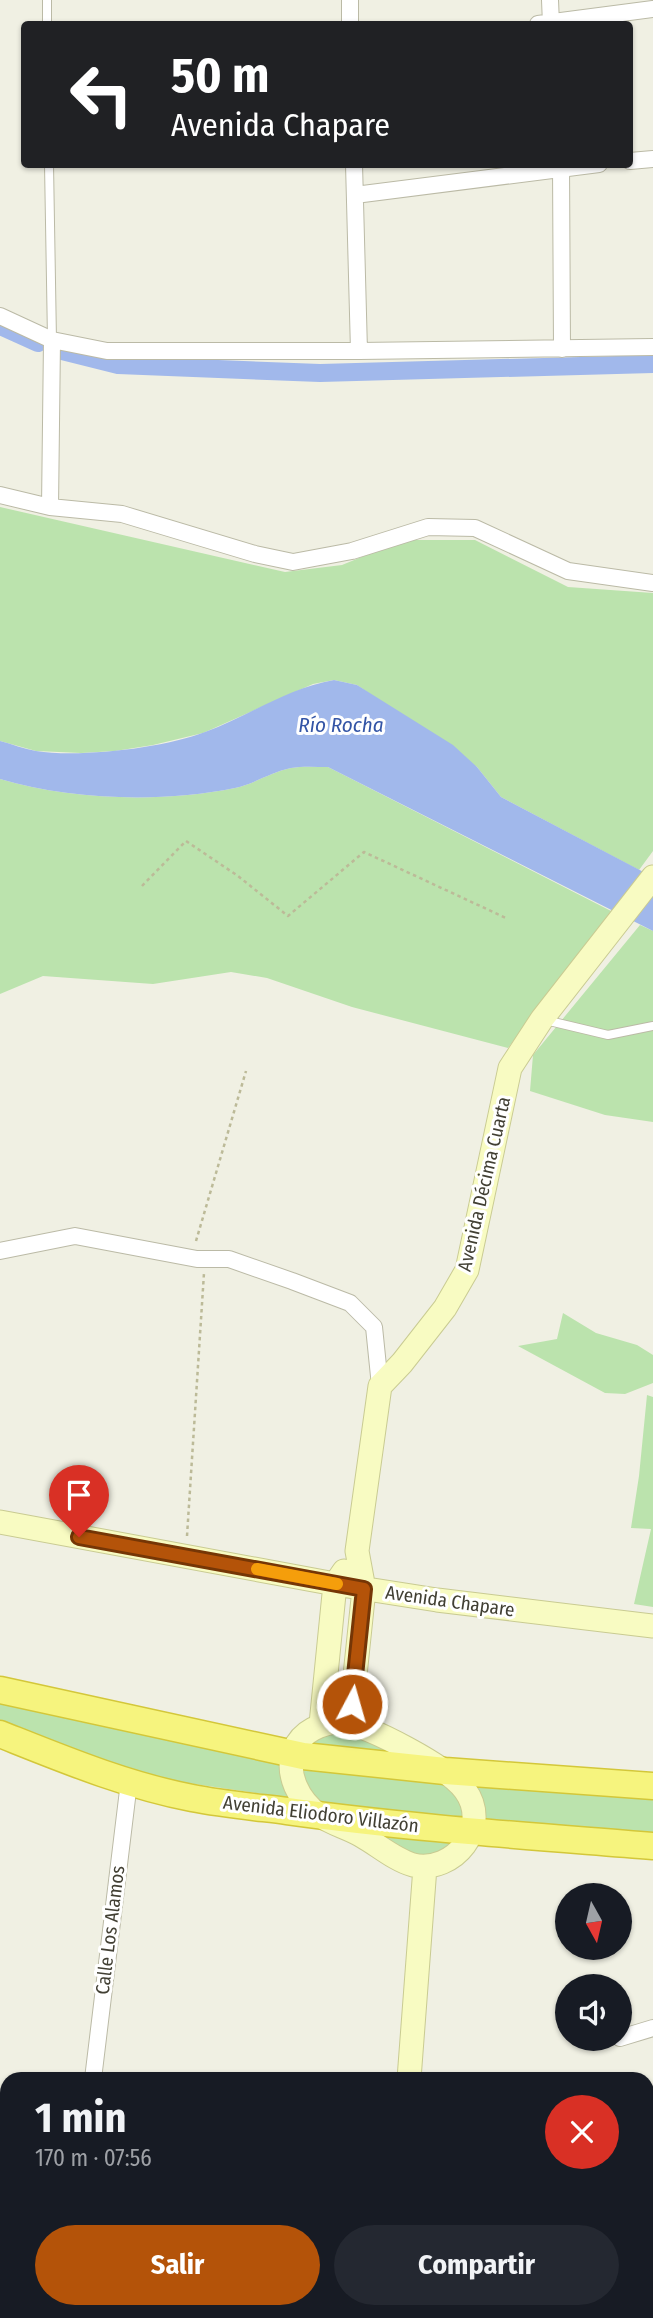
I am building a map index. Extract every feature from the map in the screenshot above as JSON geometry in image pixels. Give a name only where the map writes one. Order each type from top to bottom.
[{"type":"highway","points":[[0,1690],[292,1754],[445,1771],[653,1786]]},
{"type":"highway","name":"Avenida Eliodoro Villazón","points":[[0,1734],[78,1765],[191,1798],[472,1832],[653,1846]]},
{"type":"main road","name":"Avenida Décima Cuarta","points":[[380,1386],[445,1308],[467,1270],[510,1068],[542,1019],[653,877]]},
{"type":"main road","points":[[356,1724],[352,1704],[364,1589],[357,1551],[380,1386]]},
{"type":"main road","name":"Avenida Chapare","points":[[0,1522],[364,1589],[653,1626]]},
{"type":"main road","points":[[321,1724],[335,1584],[357,1551]]},
{"type":"main road","points":[[341,1721],[356,1724],[445,1771],[467,1793],[474,1818],[472,1832],[467,1844],[445,1863],[425,1867],[410,1864],[359,1834],[319,1815],[296,1789],[292,1779],[292,1754],[306,1733],[321,1724],[341,1721]]},
{"type":"main road","points":[[410,2072],[425,1867]]},
{"type":"street","points":[[350,0],[350,21]]},
{"type":"street","points":[[547,21],[550,0]]},
{"type":"street","points":[[568,21],[653,9]]},
{"type":"street","points":[[633,161],[653,159]]},
{"type":"street","points":[[354,168],[359,351]]},
{"type":"street","points":[[355,195],[554,168]]},
{"type":"street","points":[[561,168],[562,349]]},
{"type":"street","points":[[0,316],[51,340],[107,351],[653,347]]},
{"type":"street","points":[[50,507],[51,340]]},
{"type":"street","points":[[0,495],[50,507],[122,514],[255,554],[293,562],[352,551],[428,527],[475,528],[568,571],[653,583]]},
{"type":"street","points":[[0,1251],[75,1236],[205,1259],[229,1259],[350,1303],[374,1327],[380,1386]]},
{"type":"street","name":"Calle Los Alamos","points":[[94,2072],[129,1782]]},
{"type":"street","points":[[632,2034],[653,2028]]},
{"type":"lane","points":[[47,0],[47,21]]},
{"type":"lane","points":[[49,168],[51,340]]},
{"type":"lane","points":[[542,1019],[608,1035],[653,1026]]},
{"type":"path","points":[[142,886],[186,841],[238,876],[288,916],[364,852],[506,918]]},
{"type":"path","points":[[186,1556],[205,1259],[196,1241],[246,1071]]},
{"type":"green space","points":[[0,507],[285,572],[342,565],[403,540],[475,540],[568,587],[653,593],[653,851],[639,870],[501,797],[477,767],[357,685],[334,680],[313,684],[203,733],[153,745],[81,753],[36,751],[0,741]]},
{"type":"green space","points":[[328,767],[611,911],[508,1048],[352,1007],[267,978],[231,972],[153,984],[43,976],[0,994],[0,779],[86,795],[178,796],[242,786],[291,768]]},
{"type":"green space","points":[[640,925],[653,931],[653,1122],[605,1115],[530,1091],[533,1055]]},
{"type":"green space","points":[[563,1313],[596,1333],[637,1345],[653,1355],[653,1383],[625,1394],[605,1393],[518,1346],[557,1339]]},
{"type":"green space","points":[[647,1395],[653,1397],[653,1607],[634,1604],[651,1529],[631,1528]]},
{"type":"green space","points":[[0,1700],[285,1760],[297,1799],[160,1779],[92,1762],[0,1725]]},
{"type":"green space","points":[[324,1732],[353,1732],[403,1759],[306,1746]]},
{"type":"green space","points":[[299,1763],[449,1784],[463,1804],[465,1822],[326,1807],[309,1794]]},
{"type":"green space","points":[[472,1786],[653,1795],[653,1836],[482,1822]]},
{"type":"green space","points":[[368,1829],[459,1840],[446,1852],[412,1856]]},
{"type":"water","name":"Río Rocha","points":[[334,680],[357,685],[453,745],[477,767],[501,797],[653,877],[653,931],[328,767],[291,768],[242,786],[178,796],[86,795],[0,779],[0,741],[54,753],[122,750],[167,743],[221,726],[300,689]]},
{"type":"waterway","points":[[0,326],[38,343]]},
{"type":"waterway","points":[[62,351],[118,365],[320,373],[653,364]]},
{"type":"slow traffic","points":[[257,1569],[337,1584]]},
{"type":"route","points":[[79,1537],[364,1589],[352,1704]]}]
